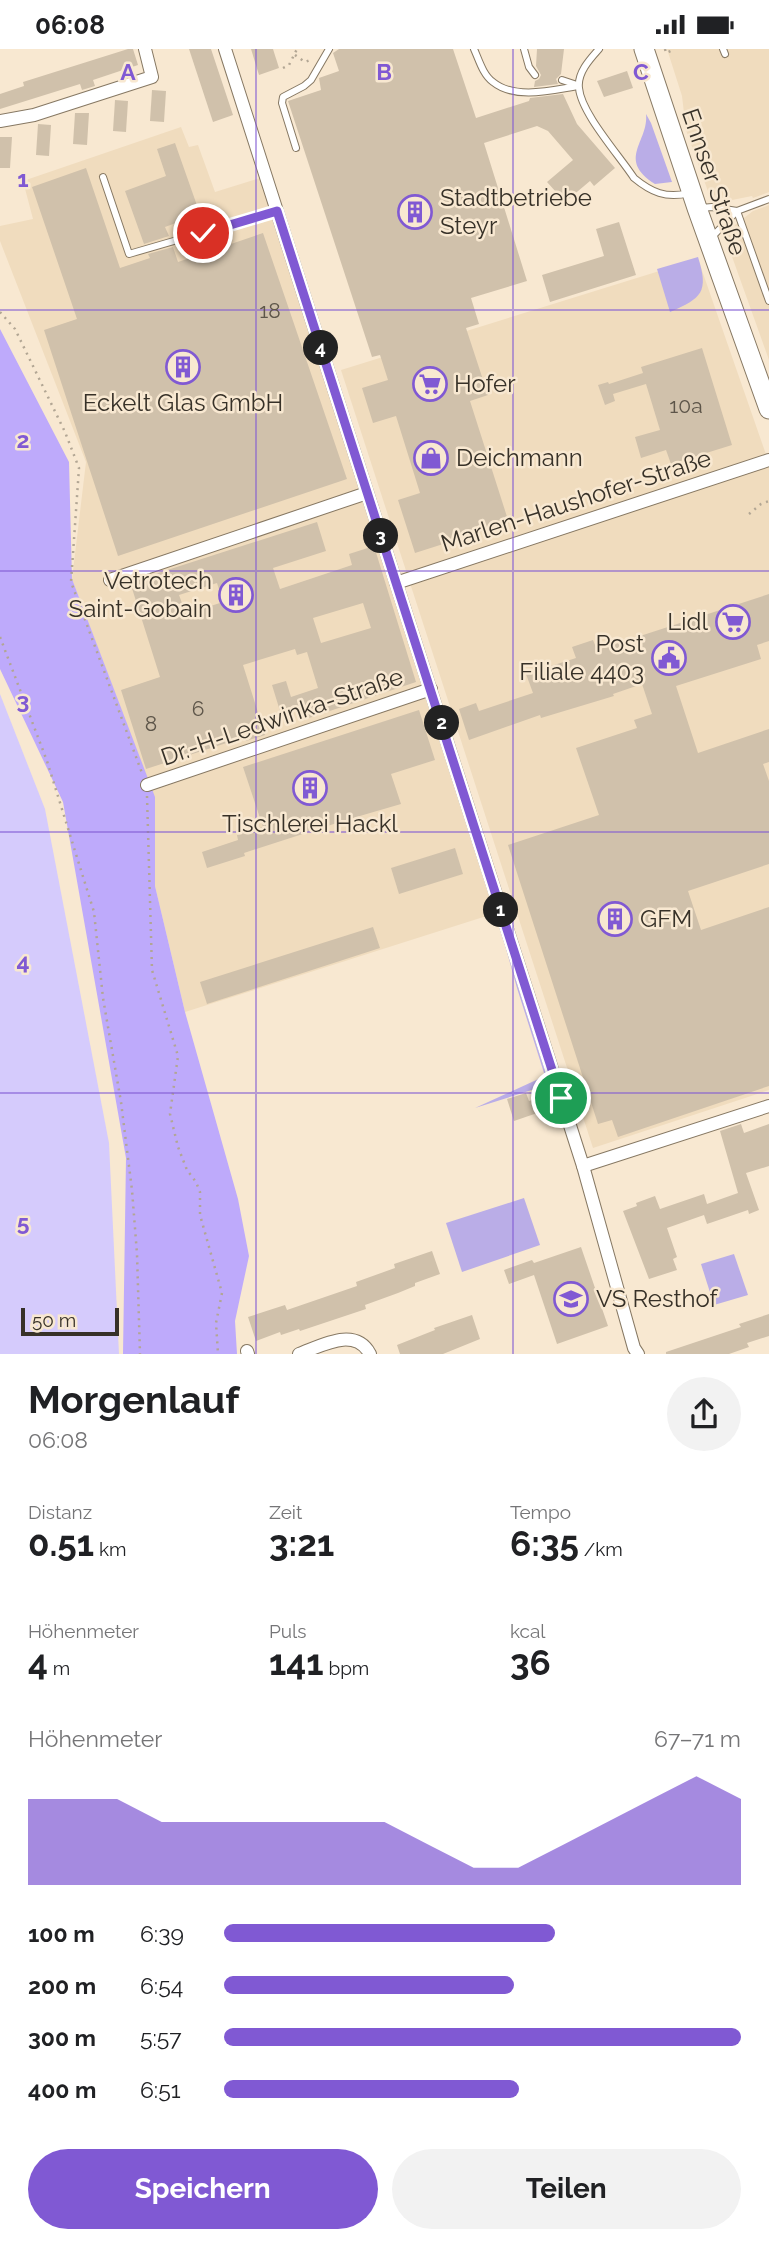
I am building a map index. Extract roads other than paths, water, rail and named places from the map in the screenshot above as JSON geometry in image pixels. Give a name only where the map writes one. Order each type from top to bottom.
[{"type":"main road","name":"Ennser Straße","points":[[644,49],[694,200],[769,409]]},
{"type":"street","points":[[0,121],[34,115],[152,77],[145,49]]},
{"type":"street","points":[[225,49],[583,1166],[634,1348],[638,1354]]},
{"type":"street","name":"Marlen-Haushofer-Straße","points":[[396,583],[769,460]]},
{"type":"street","points":[[110,580],[367,493]]},
{"type":"street","name":"Dr.-H-Ledwinka-Straße","points":[[147,785],[431,689]]},
{"type":"street","points":[[583,1166],[769,1106]]},
{"type":"street","points":[[299,1354],[342,1338],[359,1342],[370,1354]]},
{"type":"lane","points":[[296,148],[282,103],[283,97],[311,80],[329,49]]},
{"type":"lane","points":[[474,49],[491,81],[503,89],[523,92],[578,86]]},
{"type":"lane","points":[[524,49],[529,67],[535,75]]},
{"type":"lane","points":[[599,49],[587,62],[578,86],[586,109],[634,178],[661,195],[679,196],[712,207],[737,211]]},
{"type":"lane","points":[[562,80],[578,86]]},
{"type":"lane","points":[[103,177],[129,254],[277,211]]},
{"type":"lane","points":[[708,240],[737,211],[769,199]]},
{"type":"lane","points":[[737,211],[769,301]]},
{"type":"place","name":"Stadtbetriebe Steyr","points":[[415,212]]},
{"type":"place","name":"Eckelt Glas GmbH","points":[[183,367]]},
{"type":"place","name":"Hofer","points":[[430,384]]},
{"type":"place","name":"Deichmann","points":[[431,458]]},
{"type":"place","name":"Vetrotech Saint-Gobain","points":[[236,595]]},
{"type":"place","name":"Lidl","points":[[733,622]]},
{"type":"place","name":"Post Filiale 4403","points":[[669,658]]},
{"type":"place","name":"Tischlerei Hackl","points":[[310,788]]},
{"type":"place","name":"GFM","points":[[615,919]]},
{"type":"place","name":"VS Resthof","points":[[571,1299]]}]
